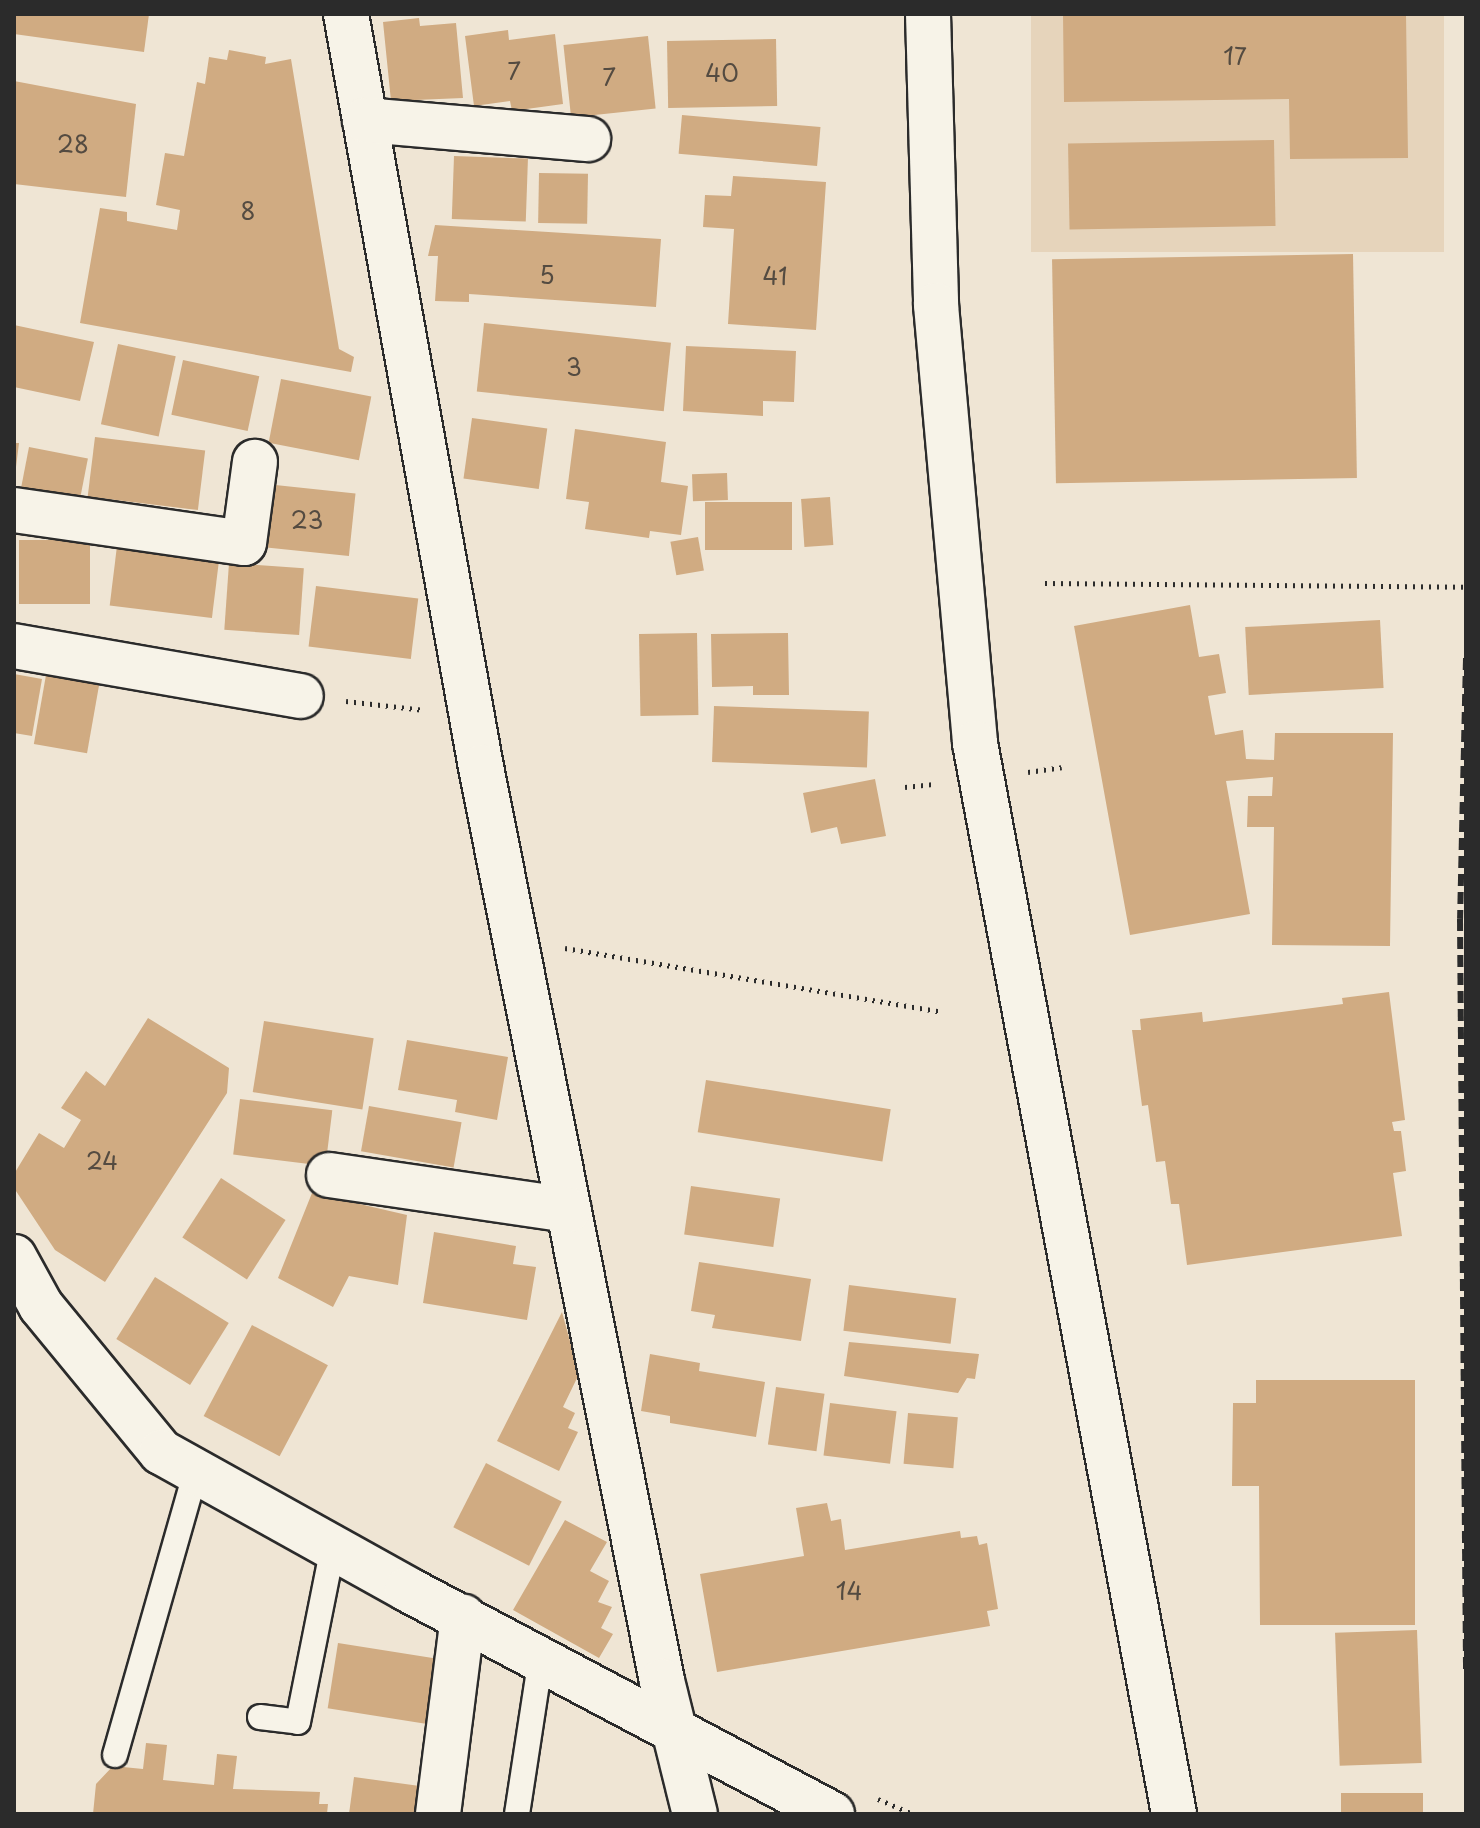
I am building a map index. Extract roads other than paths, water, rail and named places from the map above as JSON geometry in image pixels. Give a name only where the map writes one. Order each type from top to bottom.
[{"type":"street","points":[[346,14],[471,715],[671,1725],[688,1770],[695,1814]]},
{"type":"street","points":[[928,14],[936,305],[975,743],[1174,1814]]},
{"type":"street","points":[[365,120],[588,139]]},
{"type":"street","points":[[14,510],[244,543],[255,462]]},
{"type":"street","points":[[14,646],[301,696]]},
{"type":"street","points":[[329,1175],[568,1210]]},
{"type":"street","points":[[14,1257],[41,1306],[161,1452],[832,1814]]},
{"type":"street","points":[[438,1814],[463,1617]]},
{"type":"lane","points":[[115,1755],[196,1471]]},
{"type":"lane","points":[[260,1717],[298,1722],[333,1547]]},
{"type":"lane","points":[[517,1814],[541,1658]]},
{"type":"railway","points":[[1466,658],[1460,919],[1466,1672]]}]
